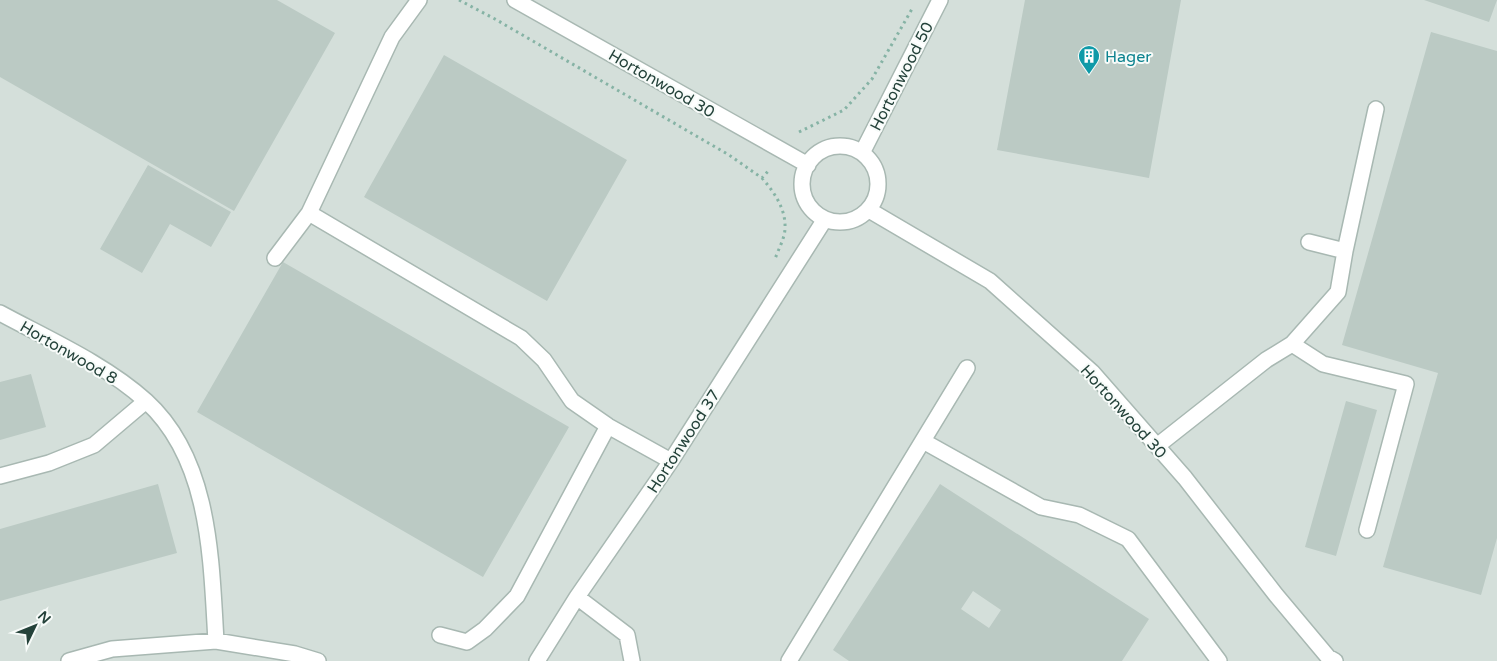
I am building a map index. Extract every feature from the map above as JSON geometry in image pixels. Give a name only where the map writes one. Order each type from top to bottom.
[{"type":"street","points":[[275,258],[309,214],[392,37],[419,0]]},
{"type":"street","name":"Hortonwood 30","points":[[515,0],[808,166]]},
{"type":"street","name":"Hortonwood 50","points":[[862,152],[940,0]]},
{"type":"street","points":[[1157,446],[1266,360],[1292,344],[1338,292],[1376,109]]},
{"type":"street","points":[[841,146],[862,152],[871,162],[879,183],[876,196],[869,210],[858,218],[848,221],[835,222],[825,219],[814,211],[806,200],[802,180],[808,166],[812,159],[828,148],[841,146]]},
{"type":"street","name":"Hortonwood 30","points":[[869,210],[990,281],[1092,372],[1185,478],[1276,595],[1328,657],[1335,661]]},
{"type":"street","points":[[309,214],[521,338],[544,360],[572,402],[608,426],[671,461]]},
{"type":"street","name":"Hortonwood 37","points":[[537,661],[577,597],[671,461],[825,219]]},
{"type":"street","points":[[1309,242],[1345,251]]},
{"type":"street","name":"Hortonwood 8","points":[[0,313],[107,371],[146,401],[176,436],[194,478],[210,546],[216,641]]},
{"type":"street","points":[[1292,344],[1323,364],[1406,384],[1367,530]]},
{"type":"street","points":[[789,661],[967,368]]},
{"type":"street","points":[[0,476],[49,463],[94,445],[146,401]]},
{"type":"street","points":[[440,635],[467,642],[485,628],[517,596],[608,426]]},
{"type":"street","points":[[923,441],[1042,507],[1079,514],[1128,539],[1219,661]]},
{"type":"street","points":[[577,597],[627,635],[632,661]]},
{"type":"street","points":[[70,661],[89,658],[112,649],[216,641],[295,654],[318,661]]},
{"type":"path","points":[[459,0],[729,155],[762,178],[772,189],[781,205],[785,229],[775,260]]},
{"type":"path","points":[[799,132],[844,110],[872,79],[913,8]]},
{"type":"path","points":[[762,178],[770,169]]},
{"type":"shaded area","points":[[0,0],[1497,0],[1497,661],[0,661]]},
{"type":"building","points":[[0,0],[277,0],[335,33],[234,211],[0,77]]},
{"type":"building","name":"Hager","points":[[1025,0],[1181,0],[1149,178],[997,150]]},
{"type":"building","points":[[1424,0],[1497,0],[1489,22]]},
{"type":"building","points":[[1431,32],[1497,51],[1497,538],[1481,595],[1383,567],[1438,373],[1342,345]]},
{"type":"building","points":[[444,55],[627,160],[547,301],[364,197]]},
{"type":"building","points":[[148,165],[231,212],[211,247],[170,224],[142,273],[100,249]]},
{"type":"building","points":[[283,262],[569,427],[483,577],[197,412]]},
{"type":"building","points":[[31,374],[46,427],[0,440],[0,382]]},
{"type":"building","points":[[1346,401],[1377,410],[1336,556],[1305,547]]},
{"type":"building","points":[[158,484],[177,553],[0,601],[0,529]]},
{"type":"building","points":[[940,484],[1149,619],[1122,661],[849,661],[833,650]],"holes":[[[973,591],[1001,610],[989,628],[961,609]]]},
{"type":"place","name":"Hager","points":[[1089,75]]}]
